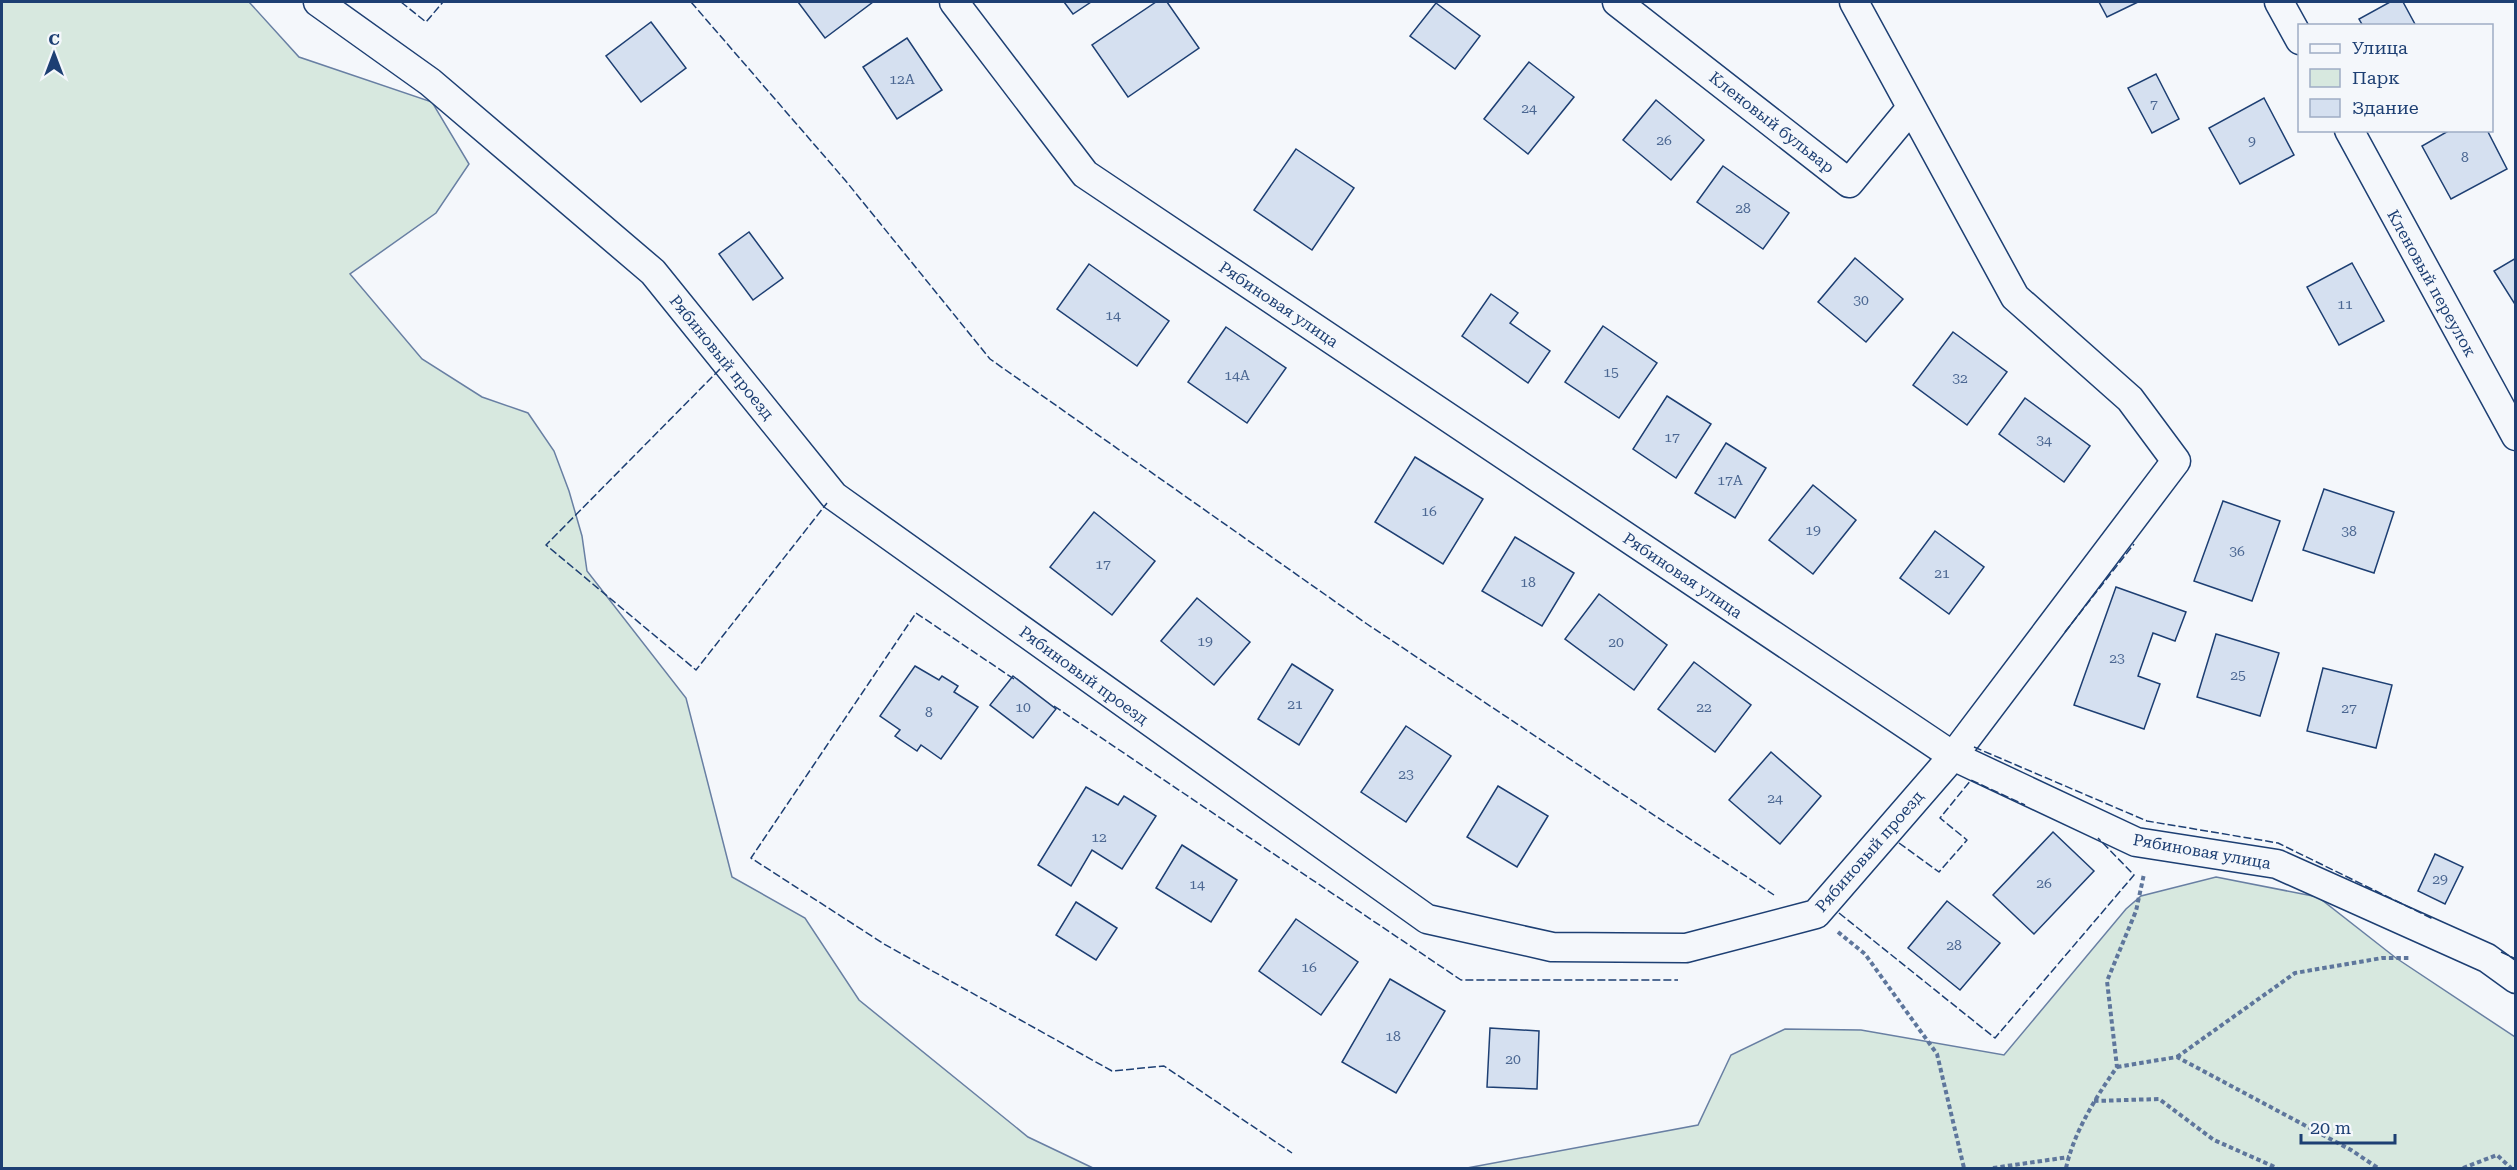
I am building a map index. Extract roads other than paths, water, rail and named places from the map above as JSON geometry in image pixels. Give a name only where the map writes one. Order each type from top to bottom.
[{"type":"street","name":"Рябиновый проезд","points":[[318,2],[430,82],[653,272],[834,496],[1427,920],[1552,947],[1686,948],[1816,914],[1953,756],[2176,461],[2130,399],[2015,297],[1911,108]]},
{"type":"street","name":"Рябиновая улица","points":[[954,2],[1085,174],[1953,756],[2136,842],[2277,864],[2487,958],[2516,979]]},
{"type":"street","name":"Кленовый бульвар","points":[[1617,2],[1850,183],[1911,108]]},
{"type":"street","points":[[1854,2],[1911,108]]},
{"type":"street","points":[[2279,2],[2298,36]]},
{"type":"street","name":"Кленовый переулок","points":[[2350,132],[2516,436]]}]
